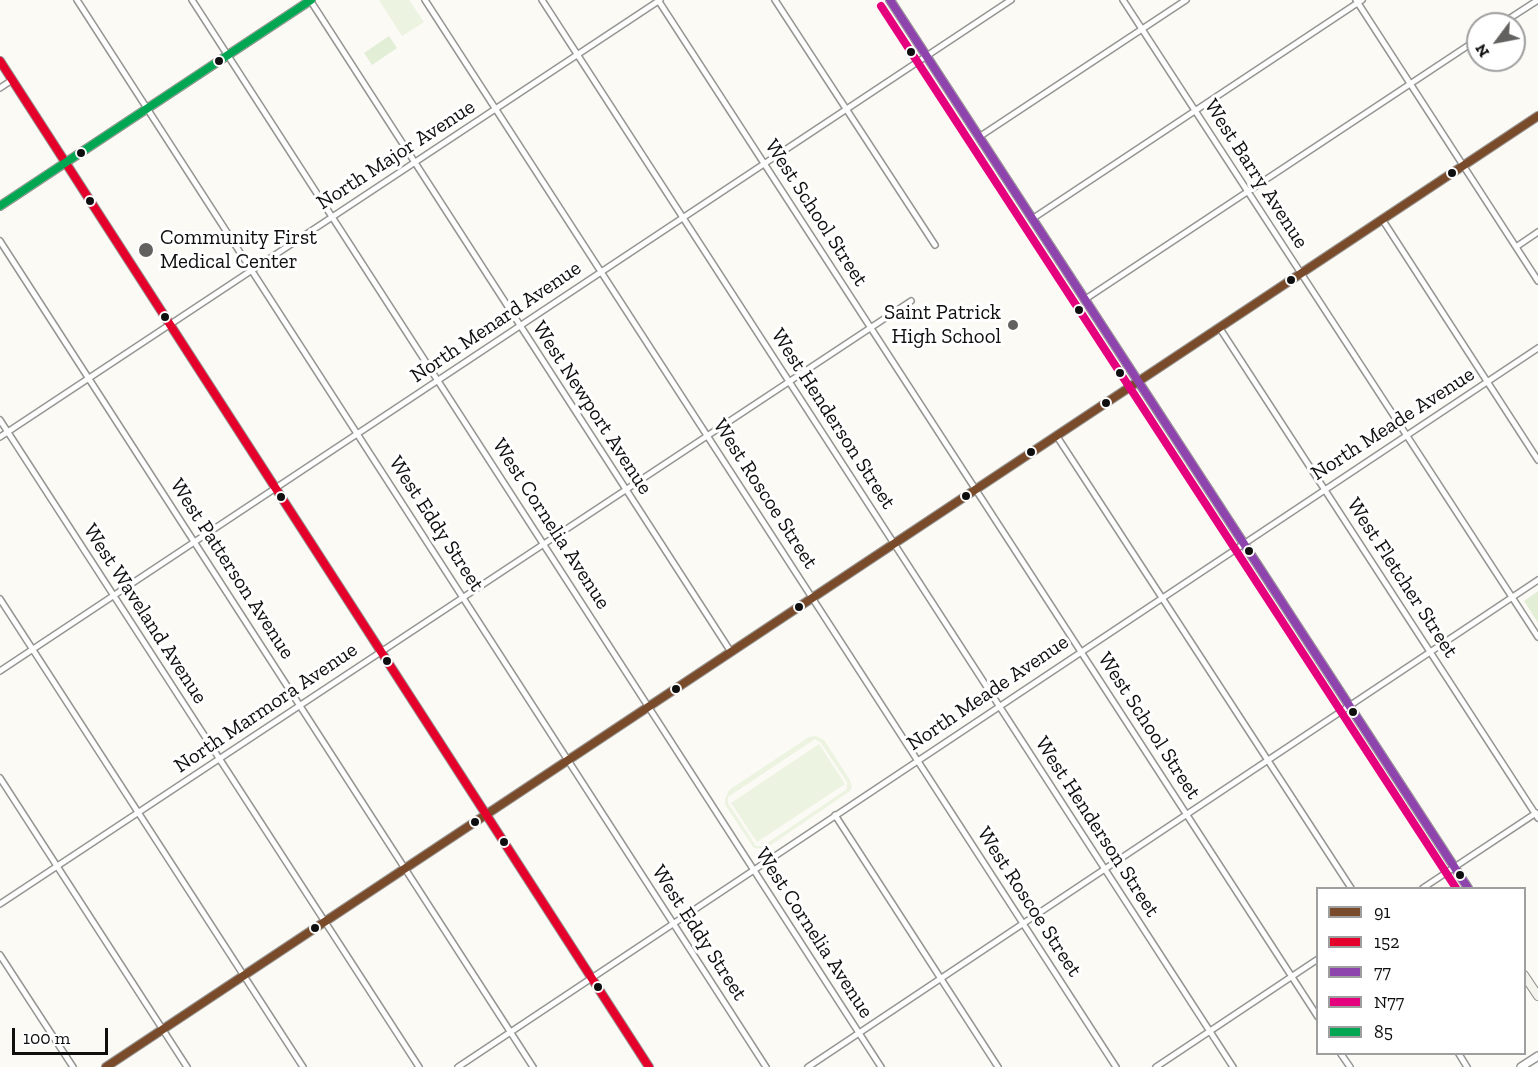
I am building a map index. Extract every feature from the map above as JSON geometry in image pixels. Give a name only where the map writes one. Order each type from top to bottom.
[{"type":"main road","points":[[0,206],[310,0]]},
{"type":"main road","points":[[890,0],[1467,887]]},
{"type":"main road","points":[[1526,978],[1538,996]]},
{"type":"street","name":"West Eddy Street","points":[[77,0],[766,1067]]},
{"type":"street","name":"West Cornelia Avenue","points":[[192,0],[881,1067]]},
{"type":"street","name":"West Newport Avenue","points":[[310,0],[731,652]]},
{"type":"street","name":"West Roscoe Street","points":[[425,0],[1116,1067]]},
{"type":"street","name":"West Henderson Street","points":[[542,0],[1233,1067]]},
{"type":"street","name":"North Major Avenue","points":[[0,437],[659,0]]},
{"type":"street","name":"West School Street","points":[[659,0],[1316,1015]]},
{"type":"street","points":[[775,0],[935,245]]},
{"type":"street","name":"North Menard Avenue","points":[[0,671],[1011,0]]},
{"type":"street","name":"West Barry Avenue","points":[[1123,0],[1538,637]]},
{"type":"street","points":[[978,136],[1186,0]]},
{"type":"street","points":[[1520,12],[1538,0]]},
{"type":"street","points":[[1032,219],[1358,1],[1538,281]]},
{"type":"street","points":[[1084,300],[1466,47]]},
{"type":"street","points":[[0,61],[649,1067]]},
{"type":"street","points":[[0,88],[12,80]]},
{"type":"street","points":[[106,1067],[1538,116]]},
{"type":"street","points":[[1382,219],[1538,460]]},
{"type":"street","points":[[1516,247],[1538,232]]},
{"type":"street","name":"West Patterson Avenue","points":[[0,241],[533,1067]]},
{"type":"street","name":"North Marmora Avenue","points":[[0,904],[911,301]]},
{"type":"street","name":"West Fletcher Street","points":[[1220,327],[1537,815]]},
{"type":"street","name":"North Meade Avenue","points":[[458,1067],[1538,348]]},
{"type":"street","name":"West Waveland Avenue","points":[[0,420],[419,1067]]},
{"type":"street","points":[[1056,435],[1350,887]]},
{"type":"street","points":[[808,1067],[1538,580]]},
{"type":"street","points":[[0,599],[303,1067]]},
{"type":"street","points":[[0,778],[187,1067]]},
{"type":"street","points":[[835,815],[998,1067]]},
{"type":"street","points":[[1424,887],[1537,815]]},
{"type":"street","points":[[0,955],[73,1067]]},
{"type":"street","points":[[1156,1067],[1316,960]]},
{"type":"street","points":[[1521,1067],[1538,1056]]},
{"type":"green space","points":[[379,0],[409,0],[424,22],[402,36]]},
{"type":"green space","points":[[389,36],[397,48],[372,65],[364,53]]},
{"type":"green space","points":[[1538,591],[1538,623],[1524,601]]},
{"type":"green space","points":[[816,736],[824,740],[850,780],[852,787],[850,791],[765,849],[754,848],[725,804],[729,790],[809,737]],"holes":[[[815,739],[821,743],[847,782],[847,789],[763,846],[756,846],[728,803],[728,797]]]},
{"type":"green space","points":[[819,744],[845,784],[757,842],[731,803]]},
{"type":"transit line","name":"85","points":[[0,206],[311,0]]},
{"type":"transit line","name":"77","points":[[890,0],[1467,887]]},
{"type":"transit line","name":"N77","points":[[881,6],[1455,887]]},
{"type":"transit line","name":"152","points":[[0,61],[649,1067]]},
{"type":"transit line","name":"91","points":[[106,1067],[1538,116]]},
{"type":"place","name":"Community First Medical Center","points":[[146,250]]},
{"type":"place","name":"Saint Patrick High School","points":[[1013,325]]}]
